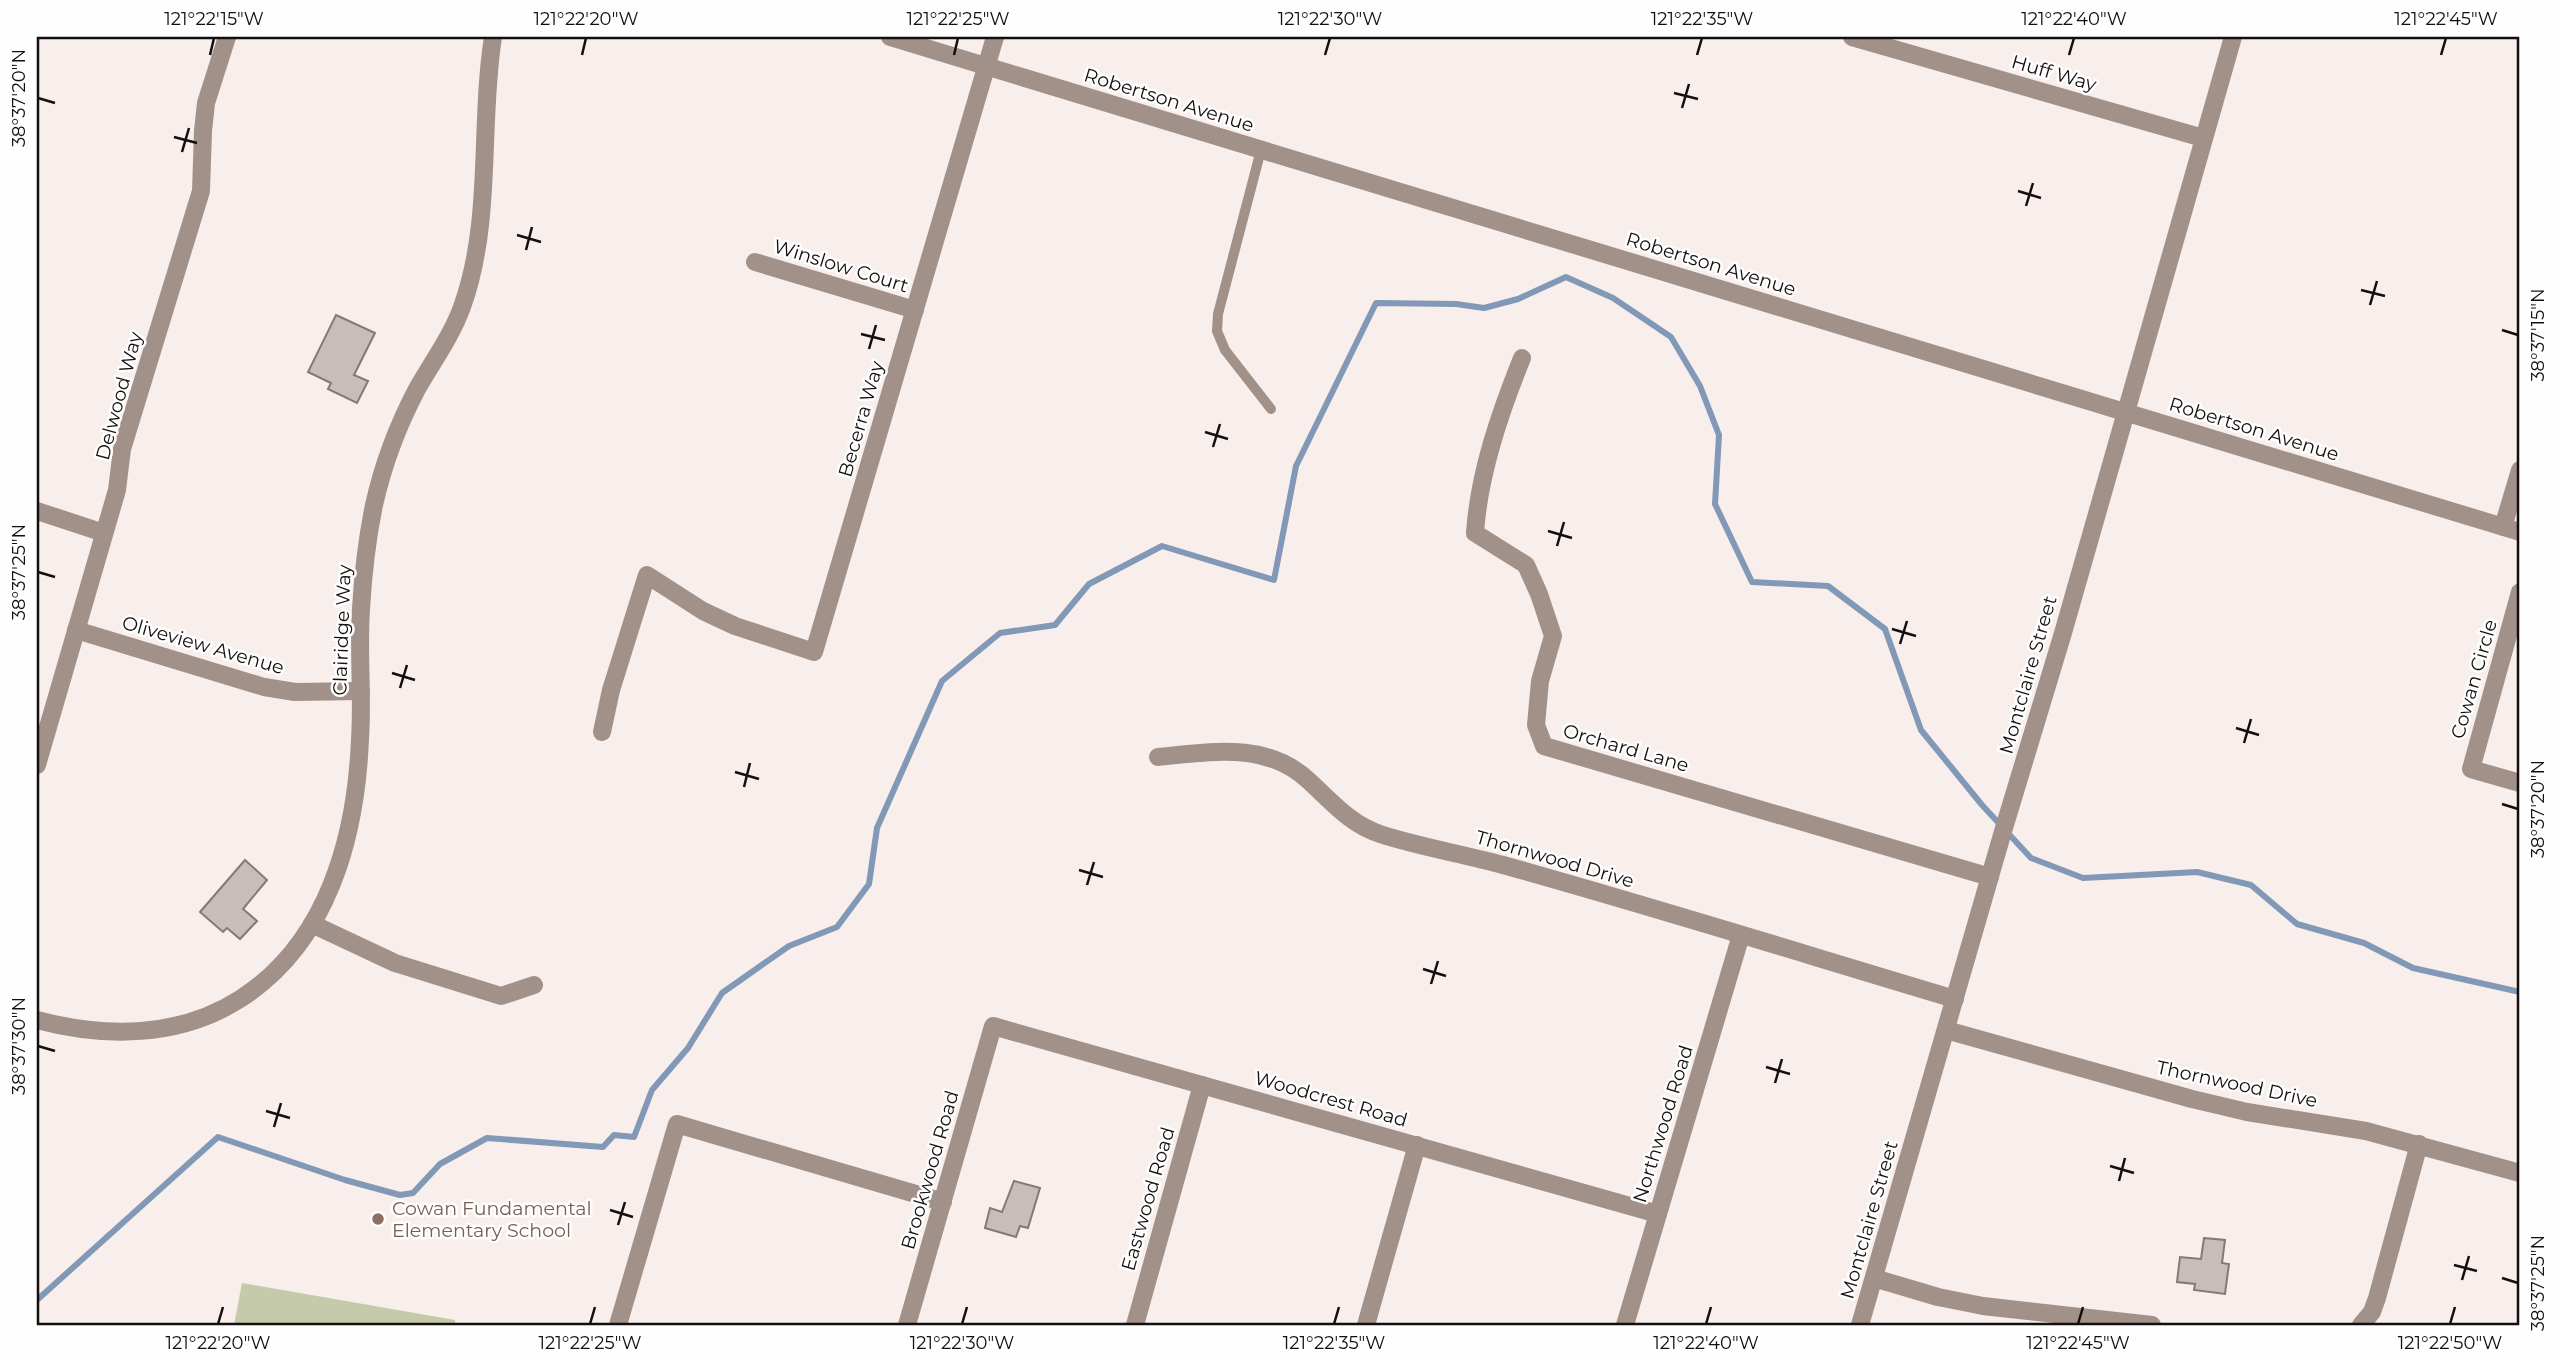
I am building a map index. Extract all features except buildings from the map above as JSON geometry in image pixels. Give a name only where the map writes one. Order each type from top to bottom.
[{"type":"street","name":"Delwood Way","points":[[37,765],[117,490],[122,449],[201,191],[206,103],[227,37]]},
{"type":"street","name":"Clairidge Way","points":[[37,1020],[95,1031],[139,1032],[200,1019],[227,1007],[260,985],[295,950],[312,925],[337,872],[355,802],[360,740],[360,611],[367,543],[375,501],[398,428],[463,306],[474,261],[485,165],[487,96],[493,37]]},
{"type":"street","name":"Robertson Avenue","points":[[890,37],[2512,529]]},
{"type":"street","name":"Becerra Way","points":[[602,732],[611,691],[647,575],[703,611],[735,626],[814,652],[995,37]]},
{"type":"street","name":"Huff Way","points":[[1852,37],[2203,138]]},
{"type":"street","name":"Montclaire Street","points":[[1860,1325],[2063,633],[2124,411],[2233,37]]},
{"type":"street","name":"Winslow Court","points":[[755,262],[915,310]]},
{"type":"street","name":"Orchard Lane","points":[[1522,358],[1497,426],[1476,513],[1475,533],[1526,565],[1553,636],[1541,681],[1536,725],[1544,746],[1990,877]]},
{"type":"street","points":[[2512,529],[2520,470]]},
{"type":"street","points":[[37,511],[104,533]]},
{"type":"street","name":"Cowan Circle","points":[[2520,592],[2471,769],[2520,783]]},
{"type":"street","name":"Oliveview Avenue","points":[[76,630],[264,687],[295,692],[361,691]]},
{"type":"street","name":"Thornwood Drive","points":[[1158,757],[1223,750],[1253,752],[1282,762],[1307,778],[1339,811],[1378,833],[1502,865],[1955,999]]},
{"type":"street","points":[[312,925],[395,963],[501,996],[534,985]]},
{"type":"street","name":"Northwood Road","points":[[1625,1325],[1741,935]]},
{"type":"street","name":"Woodcrest Road","points":[[993,1026],[1658,1213]]},
{"type":"street","name":"Brookwood Road","points":[[907,1325],[993,1026]]},
{"type":"street","name":"Thornwood Drive","points":[[1946,1030],[2192,1099],[2246,1112],[2366,1131],[2520,1173]]},
{"type":"street","name":"Eastwood Road","points":[[1135,1325],[1202,1084]]},
{"type":"street","points":[[618,1325],[677,1124],[943,1202]]},
{"type":"street","points":[[2361,1325],[2372,1312],[2377,1298],[2419,1144]]},
{"type":"street","points":[[1366,1325],[1417,1145]]},
{"type":"street","points":[[1874,1278],[1938,1297],[1983,1306],[2152,1325]]},
{"type":"lane","points":[[1261,150],[1218,314],[1217,331],[1225,350],[1271,409]]},
{"type":"green space","points":[[242,1283],[455,1320],[455,1325],[234,1325]]},
{"type":"waterway","points":[[37,1300],[218,1137],[345,1180],[400,1195],[413,1193],[440,1164],[487,1138],[603,1147],[614,1135],[634,1137],[652,1090],[688,1048],[722,993],[789,946],[837,927],[869,884],[877,828],[942,681],[1000,633],[1055,625],[1089,584],[1162,546],[1274,580],[1296,466],[1376,303],[1456,304],[1484,308],[1518,299],[1566,277],[1613,298],[1671,337],[1700,386],[1719,435],[1715,504],[1752,582],[1828,586],[1885,629],[1921,730],[1982,805],[2031,858],[2083,878],[2197,872],[2251,885],[2297,924],[2364,943],[2413,968],[2520,992]]},
{"type":"place","name":"Cowan Fundamental Elementary School","points":[[378,1219]]}]
